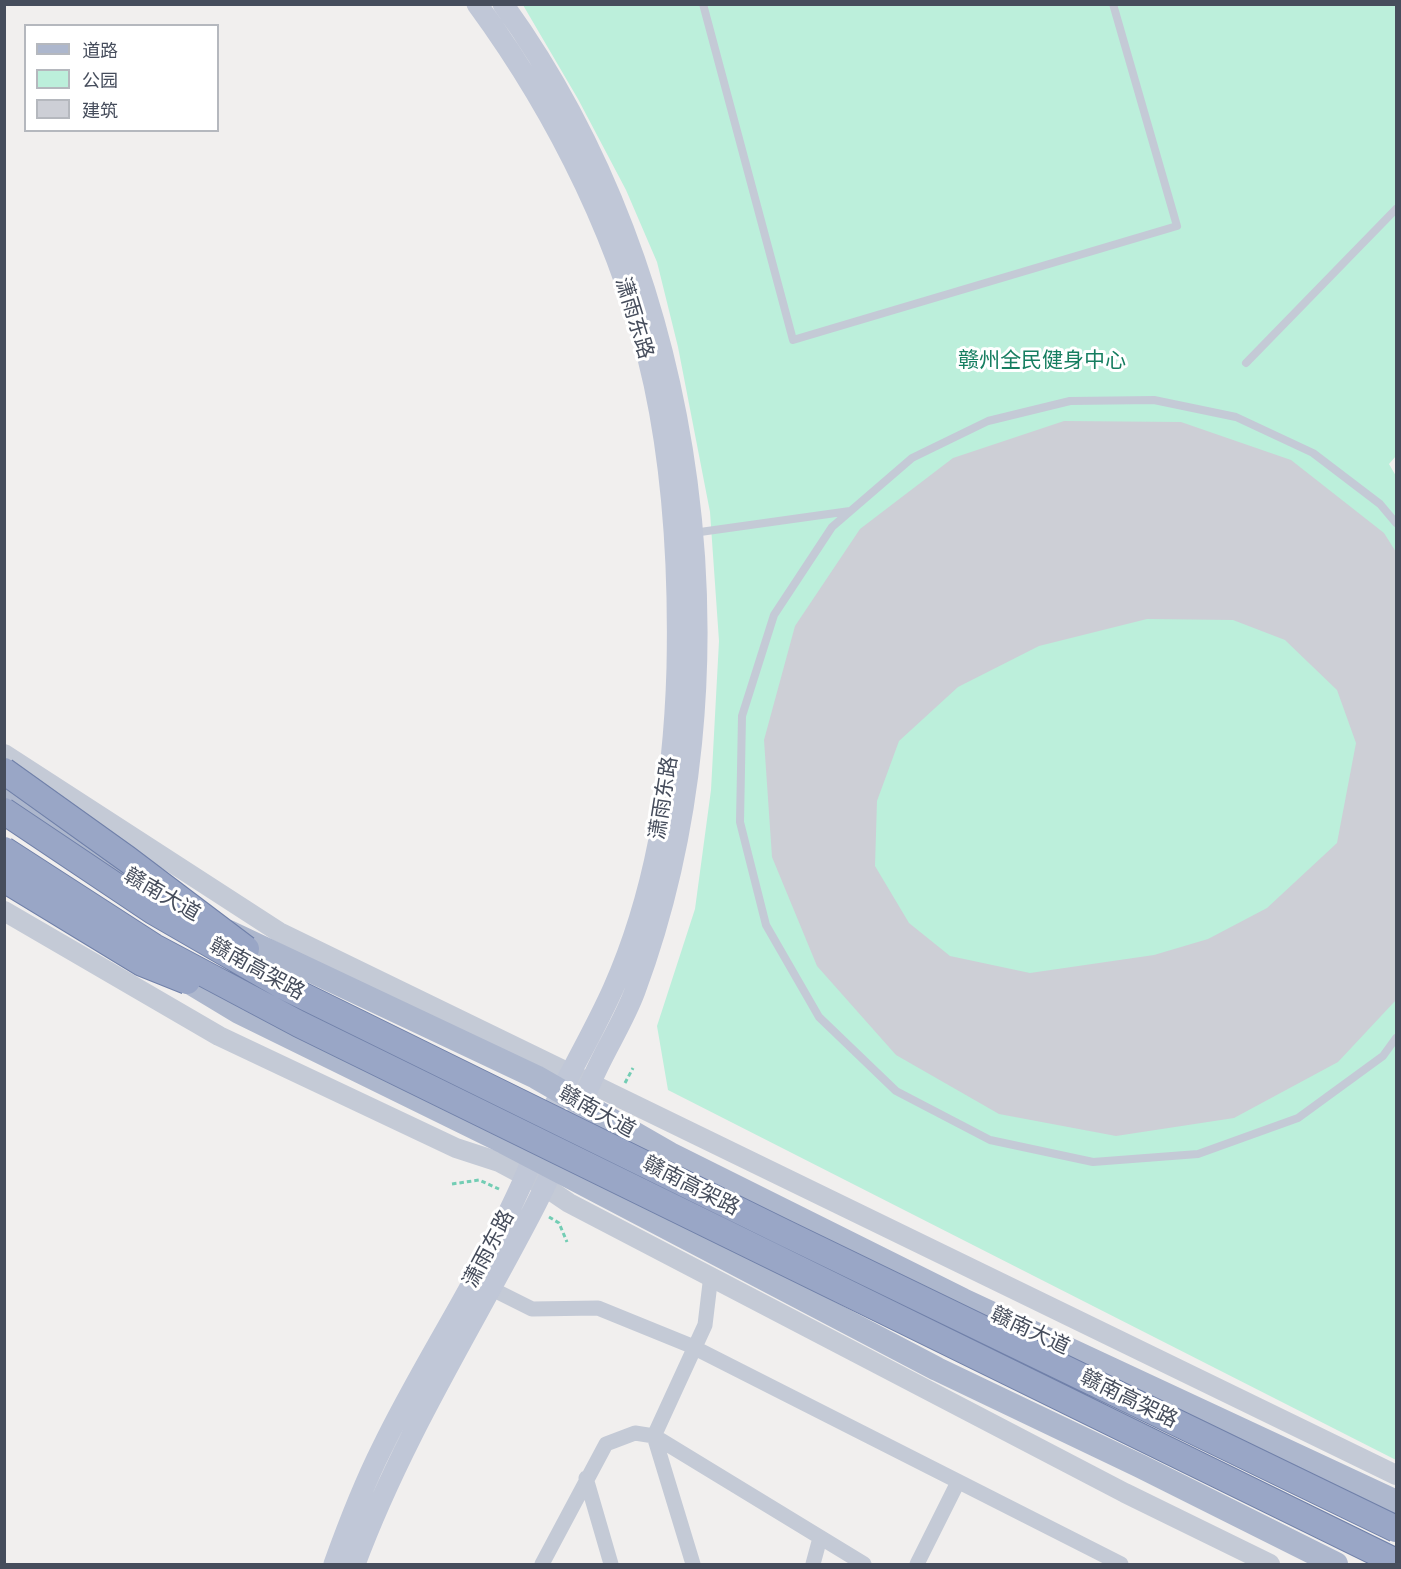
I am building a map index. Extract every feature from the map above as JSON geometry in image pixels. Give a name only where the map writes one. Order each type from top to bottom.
[{"type":"highway","points":[[4,771],[127,859],[310,999]]},
{"type":"highway","name":"赣南高架路","points":[[4,811],[153,911],[310,999],[1396,1530]]},
{"type":"highway","name":"赣南高架路","points":[[4,850],[154,947],[299,1024],[1396,1562]]},
{"type":"highway","points":[[4,879],[142,963],[299,1024]]},
{"type":"main road","name":"潇雨东路","points":[[355,1564],[403,1449],[490,1288],[576,1088],[614,988],[639,917],[663,812],[676,705],[678,612],[675,536],[668,462],[653,382],[632,307],[606,233],[561,137],[509,49],[477,4]]},
{"type":"main road","name":"潇雨东路","points":[[503,4],[526,36],[580,131],[625,228],[650,306],[670,382],[685,462],[697,609],[690,760],[674,858],[658,921],[634,995],[576,1088]]},
{"type":"main road","name":"赣南大道","points":[[4,792],[156,895],[262,949],[536,1077],[576,1088],[670,1154],[952,1295],[1396,1502]]},
{"type":"main road","points":[[4,870],[239,1012],[539,1171],[1336,1564]]},
{"type":"main road","name":"潇雨东路","points":[[334,1564],[354,1508],[383,1445],[474,1278],[539,1171]]},
{"type":"street","points":[[4,754],[279,932],[576,1088],[1396,1475]]},
{"type":"street","points":[[4,911],[219,1036],[456,1148],[499,1162],[539,1171],[569,1203],[711,1275],[1125,1493],[1270,1564]]},
{"type":"street","points":[[693,1564],[654,1436],[705,1325],[711,1275]]},
{"type":"street","points":[[490,1288],[532,1309],[598,1308],[696,1348],[957,1484],[1121,1564]]},
{"type":"street","points":[[542,1564],[606,1444],[635,1433],[654,1436],[864,1564]]},
{"type":"street","points":[[586,1478],[611,1564]]},
{"type":"street","points":[[916,1564],[957,1484]]},
{"type":"street","points":[[813,1564],[820,1538]]},
{"type":"lane","points":[[703,4],[794,340],[1177,226],[1113,4]]},
{"type":"lane","points":[[1246,363],[1396,209]]},
{"type":"lane","points":[[1396,524],[1380,504],[1313,453],[1236,417],[1154,400],[1070,401],[988,420],[912,458],[832,527],[774,615],[742,716],[740,822],[766,925],[819,1017],[896,1090],[990,1140],[1093,1162],[1198,1154],[1298,1118],[1383,1056],[1396,1038]]},
{"type":"lane","points":[[691,533],[851,511]]},
{"type":"path","points":[[452,1184],[479,1180],[490,1184]]},
{"type":"path","points":[[560,1223],[567,1242]]},
{"type":"green space","name":"赣州全民健身中心","points":[[523,5],[1396,5],[1396,456],[1389,464],[1396,476],[1396,1460],[668,1090],[657,1026],[695,909],[711,790],[719,641],[710,512],[678,347],[657,262],[626,190],[578,99]]},
{"type":"building","points":[[1064,421],[1181,422],[1291,460],[1384,533],[1396,552],[1396,1000],[1338,1062],[1234,1118],[1116,1136],[999,1114],[896,1055],[817,966],[772,857],[764,740],[795,626],[860,529],[953,458]],"holes":[[[1147,619],[1233,620],[1285,640],[1337,690],[1356,743],[1337,843],[1267,908],[1208,939],[1154,955],[1030,973],[950,956],[909,923],[875,866],[877,801],[899,741],[958,687],[1039,646]]]}]
